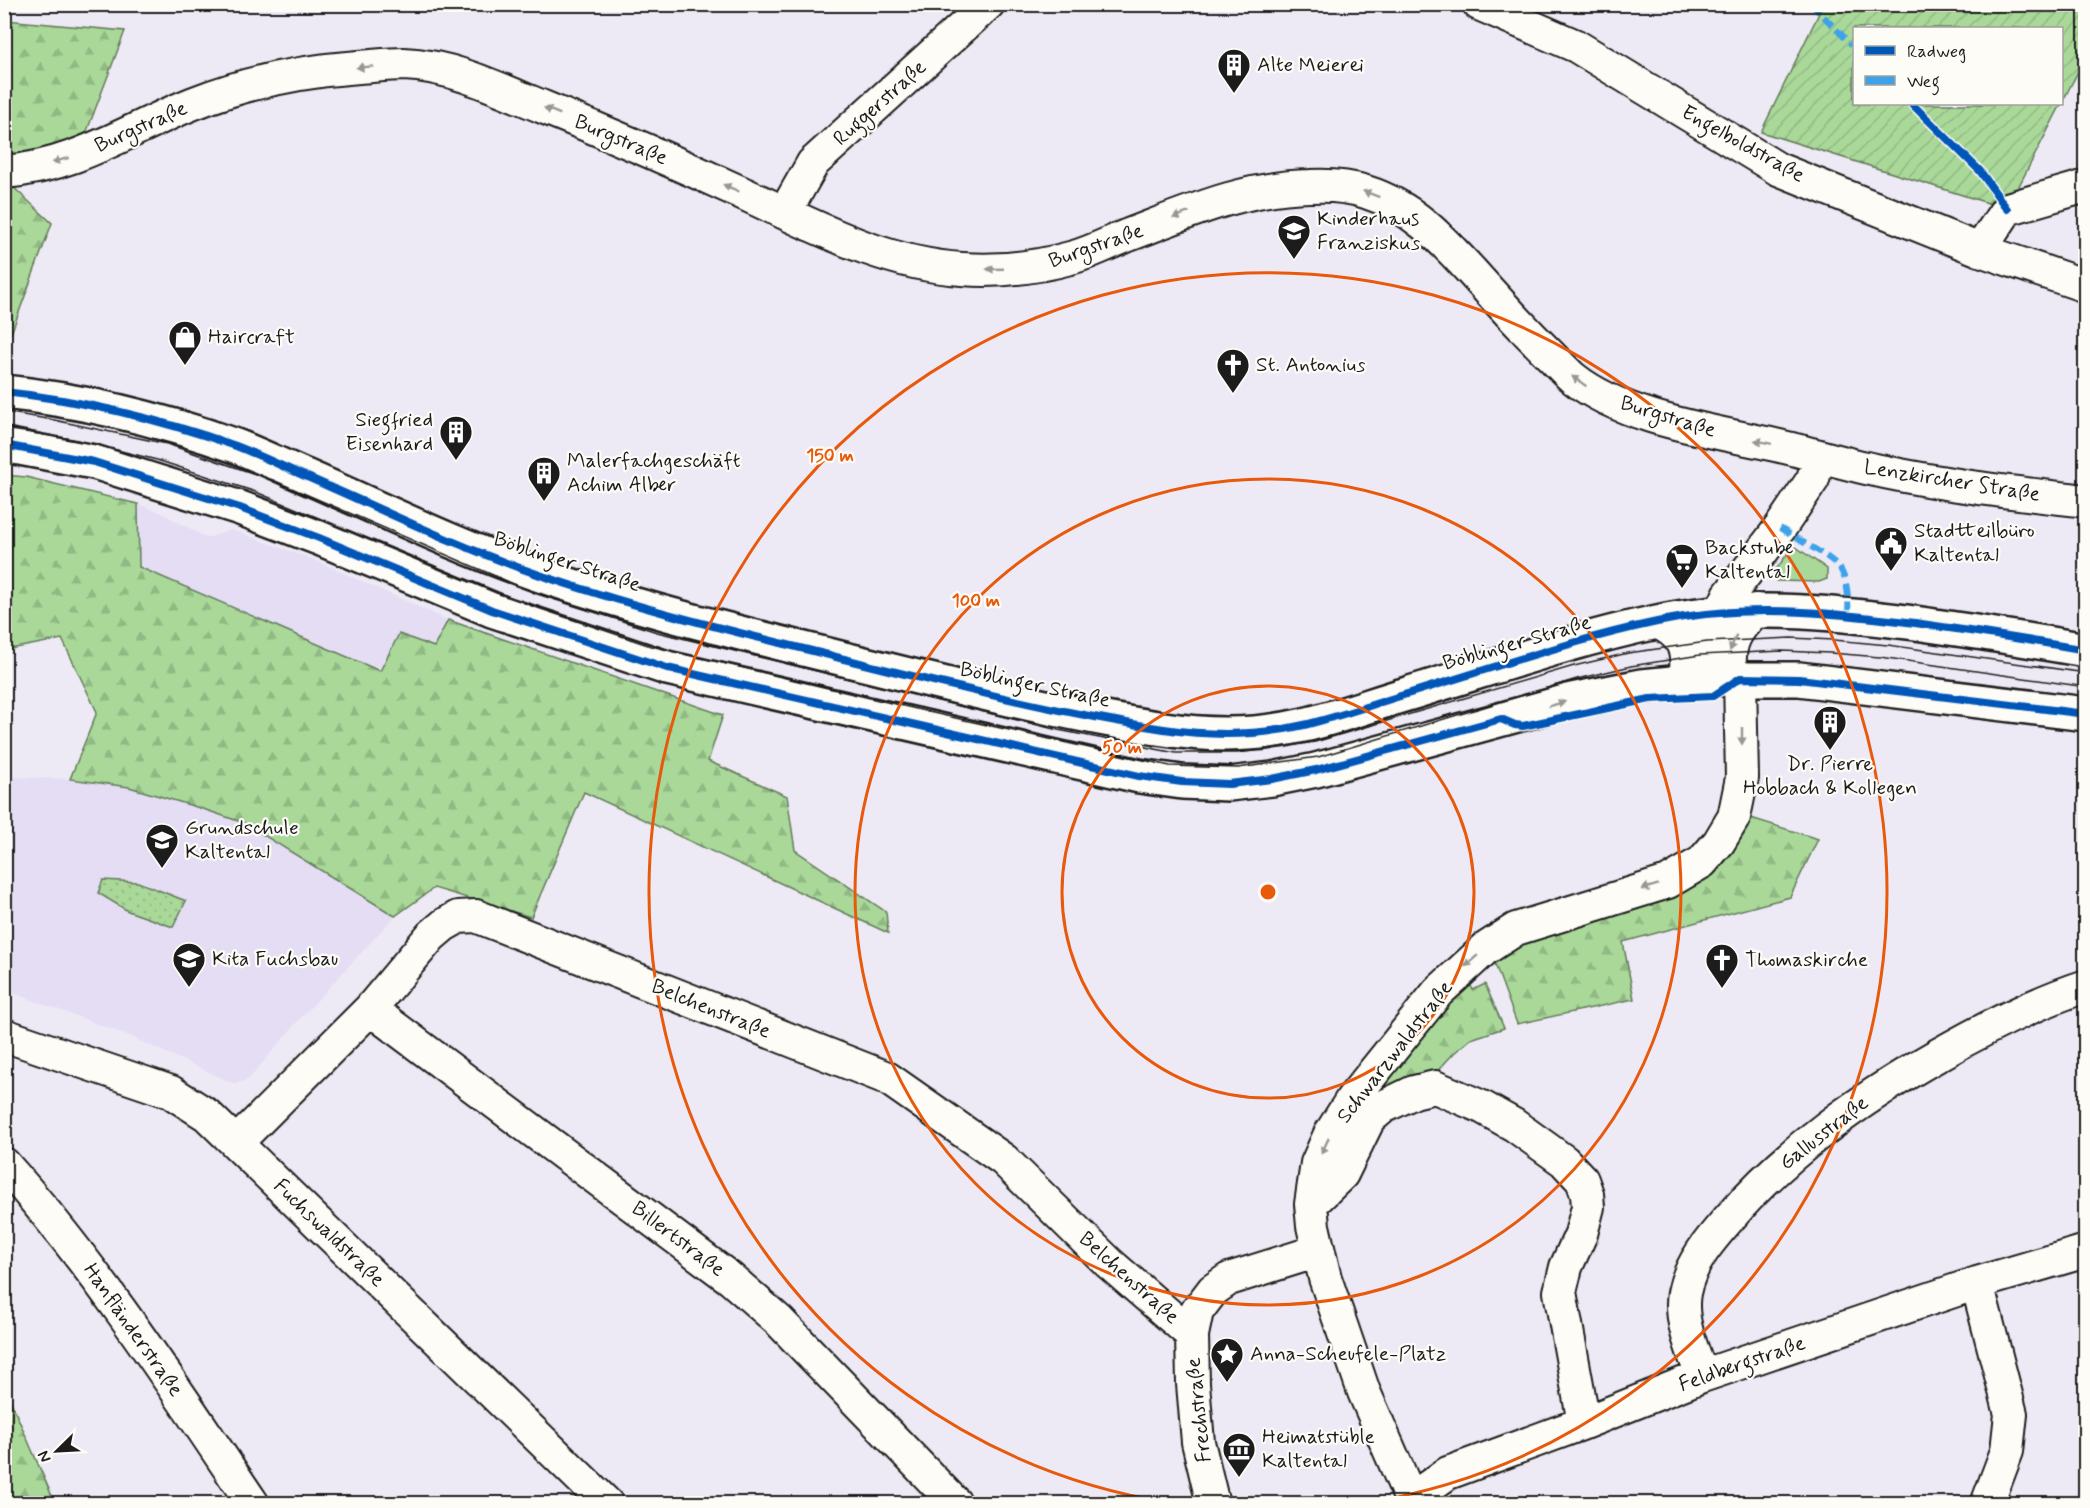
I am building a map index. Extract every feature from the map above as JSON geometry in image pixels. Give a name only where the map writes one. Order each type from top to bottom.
[{"type":"main road","name":"Böblinger Straße","points":[[4,392],[115,411],[187,430],[240,448],[463,546],[535,573],[687,619],[941,683],[1053,708],[1164,729],[1205,734],[1246,733],[1301,726],[1591,639],[1656,622],[1721,612],[1756,610],[1848,614],[1999,634],[2085,650]]},
{"type":"main road","points":[[4,445],[94,462],[240,508],[319,538],[492,610],[667,668],[1139,776],[1182,782],[1229,784],[1272,779],[1316,770],[1572,700],[1680,678],[1799,679],[2085,714]]},
{"type":"street","name":"Ruggerstraße","points":[[785,212],[813,164],[988,4]]},
{"type":"street","name":"Engelboldstraße","points":[[1479,4],[1576,46],[1778,169],[1980,250],[2085,286]]},
{"type":"street","name":"Burgstraße","points":[[4,172],[60,161],[101,147],[191,104],[254,82],[336,69],[405,64],[449,72],[483,82],[641,147],[877,253],[912,263],[961,269],[995,270],[1039,265],[1079,255],[1219,200],[1253,191],[1288,186],[1334,185],[1362,190],[1385,199],[1412,214],[1438,234],[1529,334],[1575,380],[1610,400],[1649,416],[1819,456]]},
{"type":"street","points":[[1980,250],[2007,208],[2085,186]]},
{"type":"street","points":[[1680,678],[1701,655],[1732,589],[1780,528],[1812,479],[1819,456]]},
{"type":"street","name":"Lenzkircher Straße","points":[[1819,456],[1883,472],[1958,486],[2085,501]]},
{"type":"street","points":[[1740,678],[1730,668],[1729,653],[1740,625],[1756,610]]},
{"type":"street","points":[[1656,622],[1672,630],[1683,645],[1687,657],[1680,678]]},
{"type":"street","name":"Schwarzwaldstraße","points":[[1412,1503],[1364,1392],[1336,1315],[1318,1251],[1311,1204],[1317,1163],[1330,1134],[1352,1099],[1438,992],[1485,949],[1516,929],[1668,882],[1701,862],[1719,842],[1734,817],[1742,778],[1740,678]]},
{"type":"street","name":"Belchenstraße","points":[[236,1143],[370,1009],[431,936],[458,917],[476,916],[887,1078],[1004,1160],[1109,1263],[1192,1335]]},
{"type":"street","name":"Gallusstraße","points":[[1702,1376],[1690,1344],[1684,1317],[1684,1293],[1692,1268],[1708,1242],[1751,1193],[1798,1150],[1841,1116],[1888,1084],[1973,1035],[2052,996],[2085,986]]},
{"type":"street","name":"Billertstraße","points":[[370,1009],[731,1279],[779,1321],[956,1503]]},
{"type":"street","name":"Fuchswaldstraße","points":[[4,1035],[171,1092],[207,1115],[607,1503]]},
{"type":"street","points":[[1311,1204],[1342,1174],[1369,1119],[1383,1107],[1414,1092],[1435,1087],[1482,1107],[1514,1125],[1564,1161],[1582,1180],[1587,1194],[1588,1207],[1581,1234],[1566,1267],[1560,1292],[1584,1423]]},
{"type":"street","name":"Hanfländerstraße","points":[[4,1164],[37,1200],[117,1304],[253,1503]]},
{"type":"street","name":"Frechstraße","points":[[1212,1503],[1198,1443],[1193,1384],[1192,1335],[1197,1311],[1213,1290],[1229,1279],[1318,1251]]},
{"type":"street","name":"Feldbergstraße","points":[[1412,1503],[1428,1487],[1448,1473],[1584,1423],[1702,1376],[1977,1283],[2085,1251]]},
{"type":"street","points":[[1977,1283],[2011,1414],[2007,1451],[1987,1503]]},
{"type":"shaded area","points":[[138,504],[160,512],[207,538],[232,530],[312,559],[448,620],[434,647],[399,634],[381,671],[139,567]]},
{"type":"shaded area","name":"Grundschule Kaltental","points":[[4,777],[70,779],[129,787],[244,823],[395,916],[298,1021],[249,1079],[235,1084],[127,1035],[5,990]]},
{"type":"green space","points":[[1823,5],[2085,5],[2085,58],[2063,101],[2063,27],[1853,27],[1853,105],[2060,105],[2007,209],[1761,132]]},
{"type":"green space","points":[[5,20],[125,31],[82,144],[12,186],[52,223],[5,350]]},
{"type":"green space","points":[[4,475],[26,477],[138,504],[139,567],[380,671],[399,634],[434,647],[448,620],[723,715],[708,761],[787,796],[795,850],[886,912],[888,933],[584,792],[531,917],[434,888],[395,916],[244,823],[129,787],[70,779],[97,712],[62,639],[5,650]]},
{"type":"green space","points":[[1796,547],[1827,569],[1827,579],[1819,582],[1776,581],[1772,575],[1791,549]]},
{"type":"green space","points":[[1748,817],[1818,839],[1790,897],[1623,942],[1634,999],[1517,1024],[1492,956],[1523,944],[1675,897],[1711,872]]},
{"type":"green space","points":[[103,880],[138,882],[186,901],[173,927],[128,911],[98,893]]},
{"type":"green space","points":[[1468,980],[1473,990],[1485,984],[1504,1028],[1471,1039],[1454,1053],[1431,1078],[1369,1099]]},
{"type":"green space","points":[[5,1388],[55,1503],[5,1503]]},
{"type":"tram line","points":[[4,412],[167,444],[273,480],[537,594],[657,632],[1058,730],[1176,753],[1238,753],[1315,742],[1574,666],[1628,653],[1707,642],[1791,638],[1834,640],[1888,645],[2086,673]]},
{"type":"tram line","points":[[4,429],[73,439],[157,460],[256,492],[532,606],[651,646],[1170,766],[1238,768],[1318,757],[1577,679],[1631,666],[1700,655],[1782,651],[1880,657],[2086,687]]},
{"type":"marked path","points":[[1811,4],[1853,46]]},
{"type":"marked path","points":[[1780,528],[1824,555],[1840,569],[1847,588],[1848,614]]},
{"type":"cycle path","points":[[1913,105],[1980,171],[2007,209]]},
{"type":"cycle path","points":[[4,392],[92,406],[151,420],[236,446],[476,551],[534,573],[646,608],[999,697],[1123,722],[1181,731],[1216,734],[1287,729],[1594,637],[1657,622],[1721,613],[1786,611],[1882,619],[2086,650]]},
{"type":"cycle path","points":[[4,445],[94,462],[240,508],[319,538],[492,610],[667,668],[1139,776],[1182,782],[1229,784],[1272,779],[1316,770],[1501,719],[1523,726],[1650,699],[1713,696],[1740,678],[1799,679],[2086,714]]},
{"type":"place","name":"Alte Meierei","points":[[1234,94]]},
{"type":"place","name":"Kinderhaus Franziskus","points":[[1294,260]]},
{"type":"place","name":"Haircraft","points":[[185,366]]},
{"type":"place","name":"St. Antonius","points":[[1233,394]]},
{"type":"place","name":"Siegfried Eisenhard","points":[[456,461]]},
{"type":"place","name":"Malerfachgeschäft Achim Alber","points":[[544,502]]},
{"type":"place","name":"Stadtteilbüro Kaltental","points":[[1891,572]]},
{"type":"place","name":"Backstube Kaltental","points":[[1682,589]]},
{"type":"place","name":"Dr. Pierre Hobbach & Kollegen","points":[[1830,751]]},
{"type":"place","name":"Grundschule Kaltental","points":[[162,869]]},
{"type":"place","name":"Kita Fuchsbau","points":[[189,988]]},
{"type":"place","name":"Thomaskirche","points":[[1722,989]]},
{"type":"place","name":"Anna-Scheufele-Platz","points":[[1227,1383]]},
{"type":"place","name":"Heimatstüble Kaltental","points":[[1239,1478]]}]
